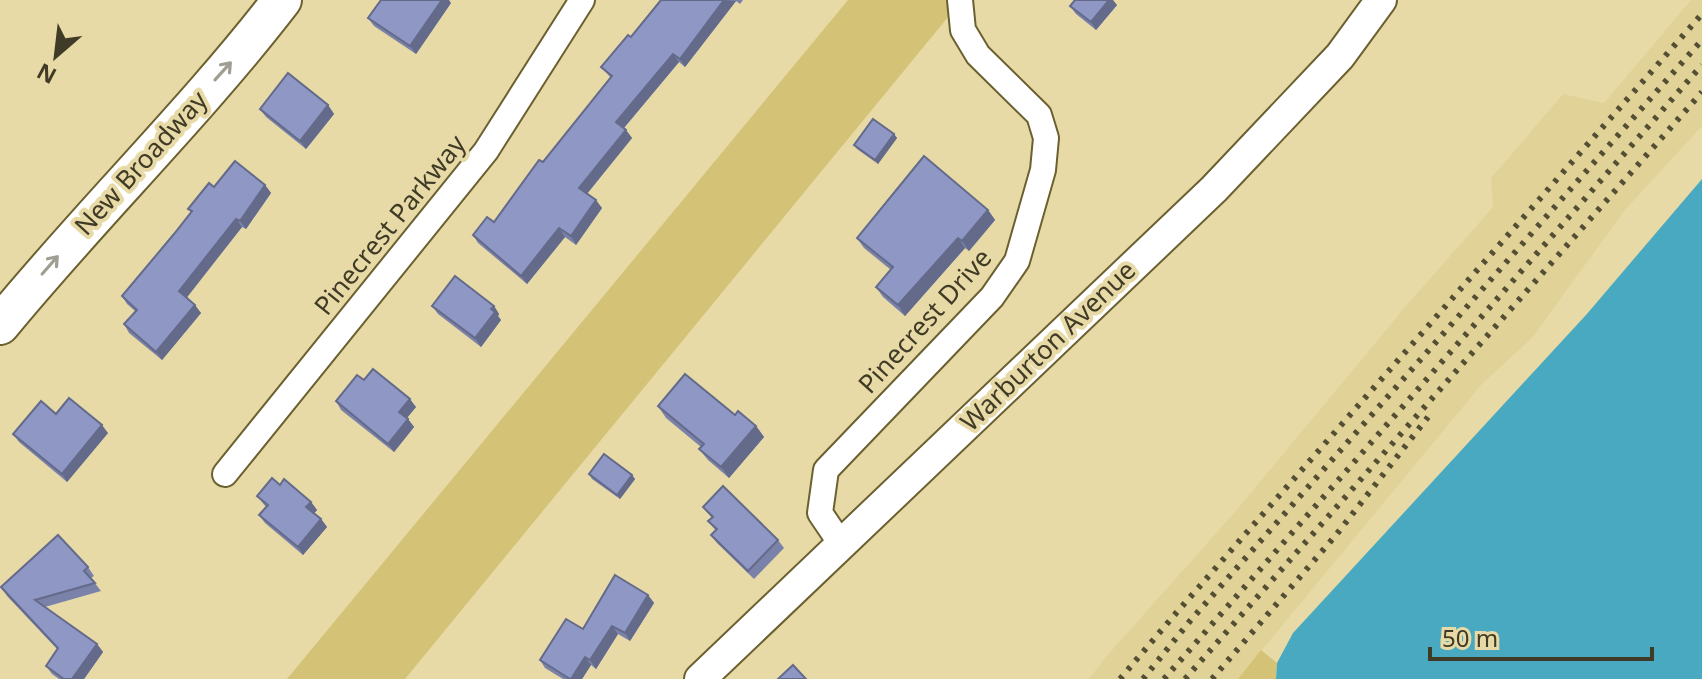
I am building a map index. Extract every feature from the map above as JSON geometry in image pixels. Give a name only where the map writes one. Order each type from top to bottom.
[{"type":"main road","name":"New Broadway","points":[[0,325],[72,239],[238,55],[282,0]]},
{"type":"street","name":"Pinecrest Parkway","points":[[225,474],[486,151],[582,0]]},
{"type":"street","name":"Pinecrest Drive","points":[[841,544],[820,513],[826,470],[992,297],[1006,278],[1017,261],[1043,170],[1046,138],[1039,115],[978,55],[963,30],[960,0]]},
{"type":"street","name":"Warburton Avenue","points":[[700,679],[1214,189],[1340,56],[1381,0]]},
{"type":"shaded area","points":[[848,0],[962,0],[405,679],[287,679]]},
{"type":"shaded area","points":[[1691,0],[1702,0],[1702,126],[1624,211],[1533,337],[1482,384],[1238,679],[1089,679],[1493,207],[1491,178],[1563,94],[1604,103]]},
{"type":"shaded area","points":[[1261,650],[1277,663],[1276,679],[1238,679]]},
{"type":"water","points":[[1702,179],[1702,679],[1276,679],[1277,663],[1293,633],[1586,315]]},
{"type":"building","points":[[381,0],[442,0],[410,46],[368,18]]},
{"type":"building","points":[[661,0],[724,0],[680,59],[673,54],[616,122],[626,130],[579,188],[596,200],[571,236],[559,228],[521,276],[473,235],[487,217],[494,222],[539,160],[543,162],[612,76],[601,67]]},
{"type":"building","points":[[1075,0],[1109,0],[1091,22],[1070,6]]},
{"type":"building","points":[[288,73],[328,105],[300,141],[260,109]]},
{"type":"building","points":[[873,119],[894,134],[875,160],[854,145]]},
{"type":"building","points":[[924,156],[988,210],[962,241],[958,238],[898,305],[876,287],[893,267],[857,238]]},
{"type":"building","points":[[235,161],[265,185],[240,221],[236,219],[179,291],[195,305],[156,352],[124,324],[137,310],[122,296],[192,211],[188,209],[209,183],[214,187]]},
{"type":"building","points":[[455,276],[494,306],[491,309],[495,312],[475,338],[432,306]]},
{"type":"building","points":[[373,369],[410,399],[399,412],[408,419],[388,444],[336,401],[357,375],[364,380]]},
{"type":"building","points":[[685,374],[735,415],[738,411],[756,426],[721,467],[699,449],[704,444],[658,406]]},
{"type":"building","points":[[69,398],[102,425],[62,474],[13,434],[41,401],[56,414]]},
{"type":"building","points":[[604,454],[632,475],[617,495],[589,474]]},
{"type":"building","points":[[272,478],[280,485],[284,479],[311,502],[306,507],[321,519],[298,547],[259,515],[268,505],[257,496]]},
{"type":"building","points":[[723,486],[778,540],[748,571],[711,535],[717,529],[708,521],[713,517],[703,507]]},
{"type":"building","points":[[58,535],[88,567],[84,571],[95,583],[35,600],[97,644],[72,679],[64,679],[46,666],[58,648],[1,587]]},
{"type":"building","points":[[615,575],[648,595],[625,633],[612,626],[590,660],[585,657],[571,679],[540,660],[566,619],[583,629]]},
{"type":"building","points":[[793,665],[806,679],[778,679]]},
{"type":"railway","points":[[1120,679],[1702,14]]},
{"type":"railway","points":[[1143,679],[1190,621],[1702,40]]},
{"type":"railway","points":[[1164,679],[1702,65]]},
{"type":"railway","points":[[1185,679],[1702,92]]},
{"type":"railway","points":[[1212,679],[1336,535],[1428,417]]}]
